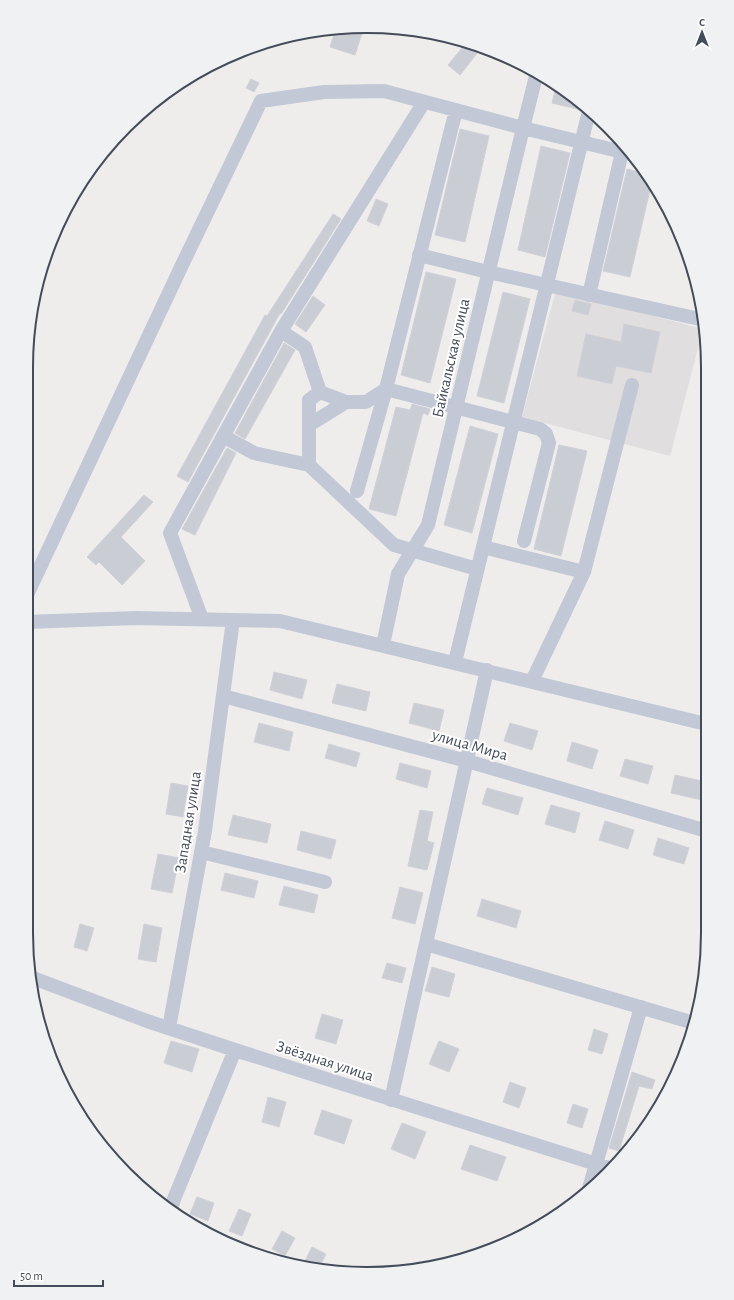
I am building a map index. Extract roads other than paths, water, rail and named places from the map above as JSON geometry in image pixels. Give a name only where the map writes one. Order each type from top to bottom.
[{"type":"street","name":"Байкальская улица","points":[[383,645],[398,574],[428,525],[535,79]]},
{"type":"street","points":[[33,582],[261,101],[324,92],[384,91],[523,128],[622,152]]},
{"type":"street","points":[[202,619],[170,533],[281,331],[424,102]]},
{"type":"street","points":[[357,491],[386,389],[456,110]]},
{"type":"street","points":[[455,662],[588,117]]},
{"type":"street","points":[[589,295],[626,157]]},
{"type":"street","points":[[419,255],[547,286],[697,319]]},
{"type":"street","points":[[281,331],[306,347],[320,392]]},
{"type":"street","points":[[532,681],[584,572],[632,384]]},
{"type":"street","points":[[320,392],[346,402],[366,402],[386,389],[540,429],[546,434],[549,443],[524,541]]},
{"type":"street","points":[[309,465],[309,400],[320,392]]},
{"type":"street","points":[[309,425],[346,402]]},
{"type":"street","points":[[223,436],[254,453],[309,465],[394,546],[477,569]]},
{"type":"street","points":[[483,547],[584,572]]},
{"type":"street","points":[[33,622],[136,618],[280,620],[701,723]]},
{"type":"street","name":"Западная улица","points":[[169,1028],[201,852],[234,620]]},
{"type":"street","points":[[391,1100],[487,670]]},
{"type":"street","name":"улица Мира","points":[[223,696],[467,761],[701,829]]},
{"type":"street","points":[[201,852],[325,882]]},
{"type":"street","points":[[426,944],[689,1022]]},
{"type":"street","name":"Звёздная улица","points":[[36,979],[169,1028],[235,1050],[603,1166]]},
{"type":"street","points":[[603,1166],[641,1007]]},
{"type":"street","points":[[172,1204],[235,1050]]}]
